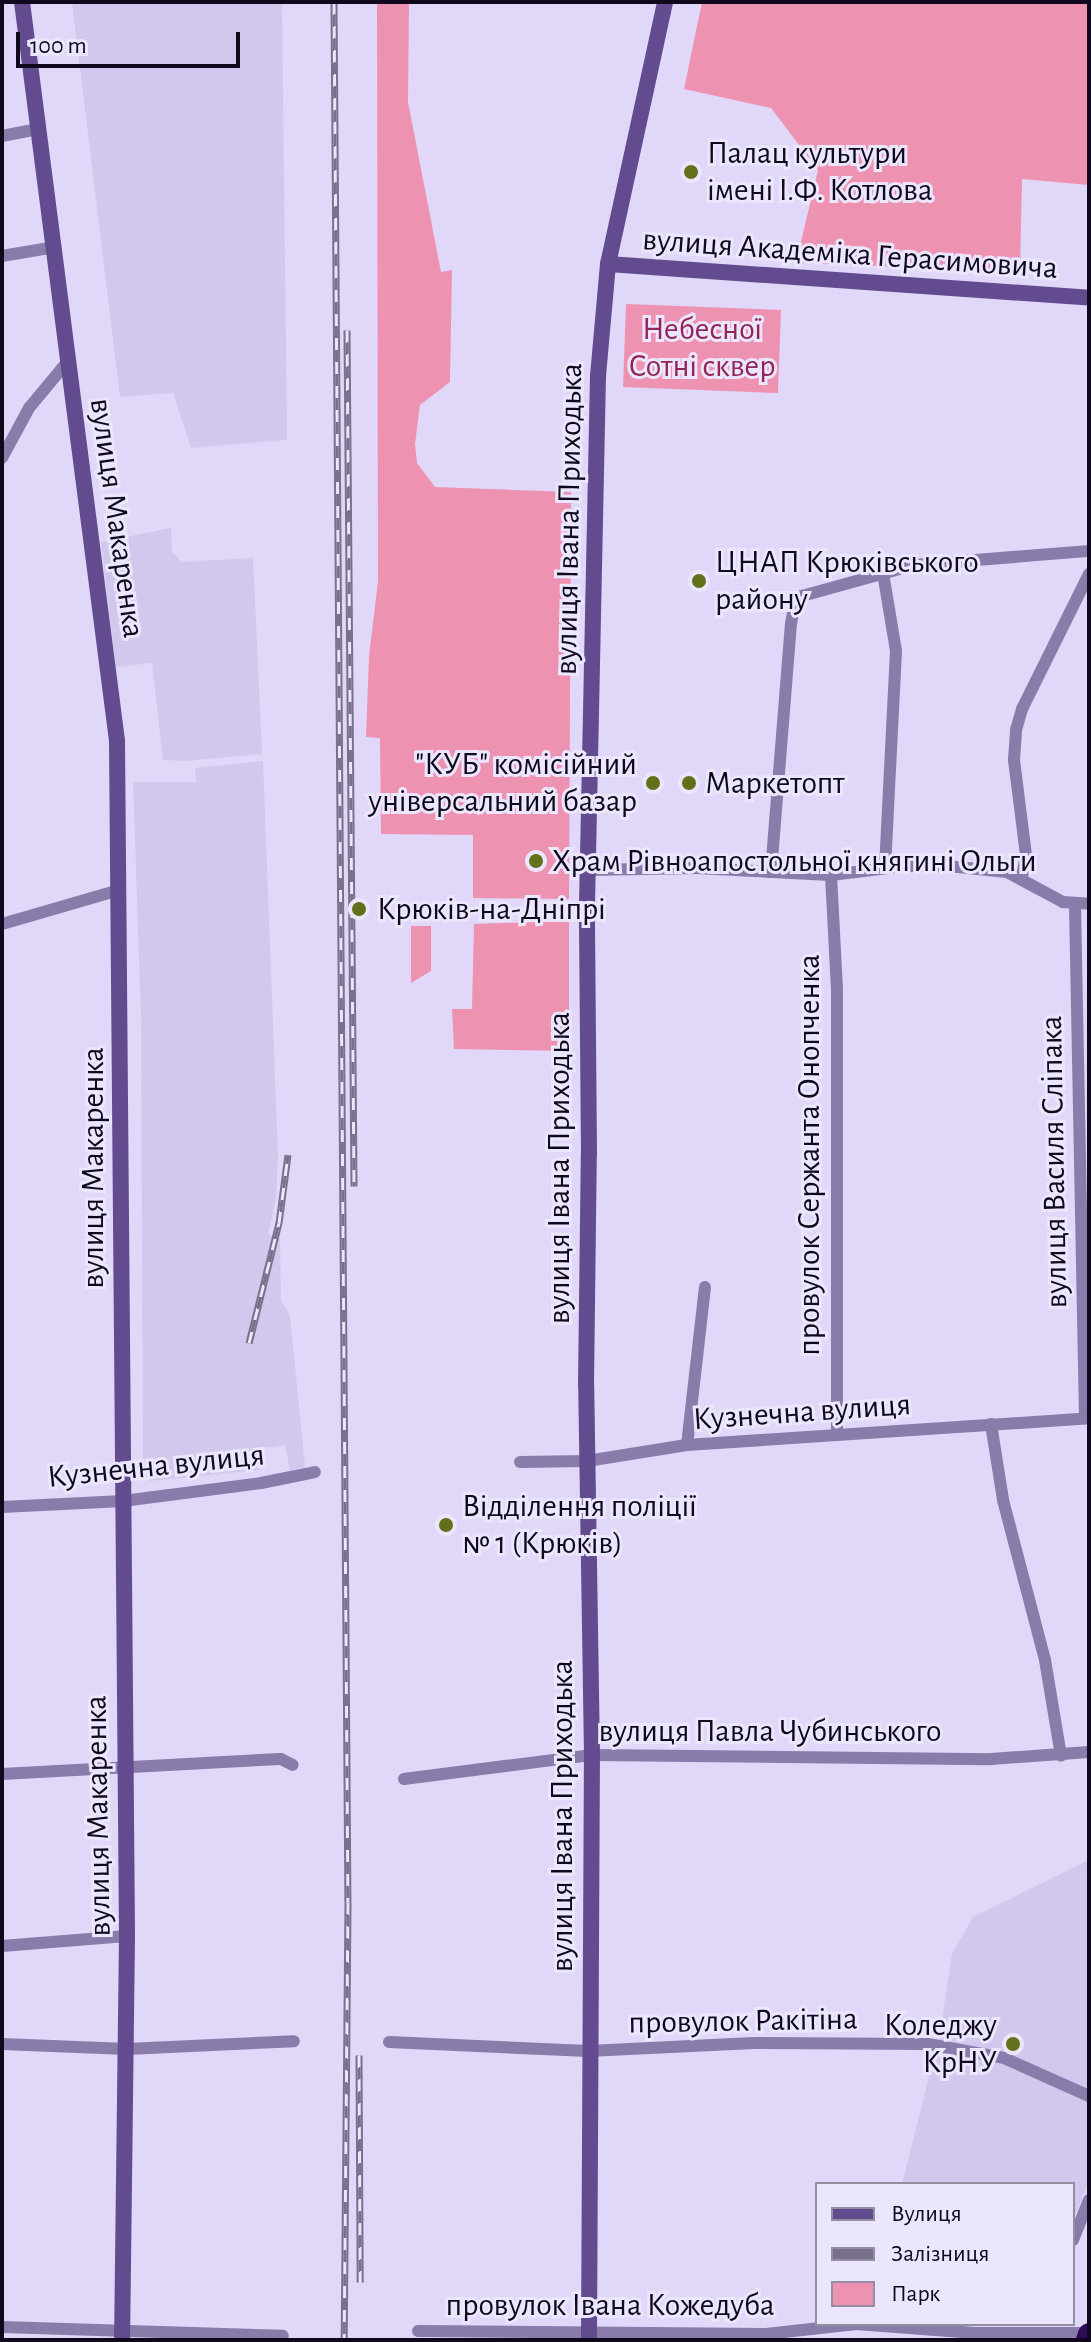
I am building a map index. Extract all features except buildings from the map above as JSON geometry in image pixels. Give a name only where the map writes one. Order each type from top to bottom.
[{"type":"highway","points":[[1087,2340],[1089,2333]]},
{"type":"main road","name":"вулиця Макаренка","points":[[22,2],[117,741],[127,1936],[122,2334]]},
{"type":"main road","name":"вулиця Івана Приходька","points":[[589,2336],[588,2051],[592,1755],[587,1461],[588,870],[598,376],[608,264],[665,2]]},
{"type":"main road","name":"вулиця Академіка Герасимовича","points":[[608,264],[1089,298]]},
{"type":"street","points":[[2,136],[39,129]]},
{"type":"street","points":[[2,256],[55,247]]},
{"type":"street","points":[[2,458],[29,408],[68,361]]},
{"type":"street","points":[[771,872],[792,614],[802,596],[883,573],[941,561],[1089,551]]},
{"type":"street","points":[[883,573],[893,618],[896,651],[885,867]]},
{"type":"street","points":[[1022,877],[1026,855],[1014,760],[1016,730],[1022,709],[1089,574]]},
{"type":"street","points":[[588,870],[639,867],[831,875],[885,867],[958,867],[1007,872],[1075,905],[1089,904]]},
{"type":"street","name":"провулок Сержанта Онопченка","points":[[831,875],[837,1003],[837,1435]]},
{"type":"street","points":[[2,924],[119,890]]},
{"type":"street","name":"вулиця Василя Сліпака","points":[[1075,905],[1087,1418]]},
{"type":"street","points":[[687,1445],[705,1287]]},
{"type":"street","name":"Кузнечна вулиця","points":[[520,1462],[587,1461],[687,1445],[1087,1418]]},
{"type":"street","points":[[991,1424],[1003,1500],[1045,1660],[1061,1756]]},
{"type":"street","name":"Кузнечна вулиця","points":[[2,1507],[123,1501],[261,1483],[315,1472]]},
{"type":"street","name":"вулиця Павла Чубинського","points":[[404,1779],[592,1755],[825,1759],[1061,1756],[1089,1752]]},
{"type":"street","points":[[2,1774],[281,1759],[293,1765]]},
{"type":"street","points":[[2,1946],[127,1936]]},
{"type":"street","points":[[2,2044],[127,2049],[294,2041]]},
{"type":"street","name":"провулок Ракітіна","points":[[389,2042],[588,2051],[754,2043],[928,2044],[1004,2058],[1089,2096]]},
{"type":"street","points":[[1075,2235],[1089,2200]]},
{"type":"street","name":"провулок Івана Кожедуба","points":[[418,2331],[589,2336],[766,2334],[838,2326]]},
{"type":"street","name":"провулок Івана Кожедуба","points":[[882,2326],[975,2333],[1089,2333]]},
{"type":"street","points":[[2,2327],[122,2334],[283,2336]]},
{"type":"shaded area","points":[[72,2],[282,2],[287,440],[191,448],[173,393],[120,397]]},
{"type":"shaded area","points":[[171,528],[172,552],[182,562],[253,558],[262,754],[163,760],[152,663],[116,667],[101,542]]},
{"type":"shaded area","points":[[263,761],[278,1156],[276,1198],[268,1235],[280,1238],[281,1300],[290,1316],[305,1467],[290,1470],[285,1445],[257,1449],[259,1470],[150,1481],[143,1475],[141,1016],[133,782],[196,782],[195,768]]},
{"type":"shaded area","name":"Коледжу КрНУ","points":[[1089,1860],[1089,2180],[1075,2216],[1075,2182],[903,2182],[940,2033],[952,1954],[973,1917]]},
{"type":"green space","points":[[377,2],[409,2],[408,102],[441,272],[452,270],[450,382],[420,405],[415,444],[417,463],[435,487],[571,492],[569,899],[473,898],[473,835],[381,834],[380,738],[366,737],[369,656],[378,581]]},
{"type":"green space","points":[[702,2],[1089,2],[1089,185],[1022,179],[1020,271],[796,263],[818,170],[771,108],[684,89]]},
{"type":"green space","name":"Небесної Сотні сквер","points":[[626,304],[781,310],[778,393],[623,387]]},
{"type":"green space","points":[[569,921],[569,1051],[454,1049],[452,1009],[472,1009],[474,924]]},
{"type":"green space","points":[[411,926],[431,926],[431,971],[411,983]]},
{"type":"railway","points":[[334,2],[348,1902],[344,2340]]},
{"type":"railway","points":[[347,330],[354,1186]]},
{"type":"railway","points":[[249,1343],[279,1223],[288,1155]]},
{"type":"railway","points":[[359,2055],[360,2282]]},
{"type":"place","name":"Палац культури імені І.Ф. Котлова","points":[[691,172]]},
{"type":"place","name":"ЦНАП Крюківського району","points":[[699,581]]},
{"type":"place","name":"\"КУБ\" комісійний універсальний базар","points":[[653,783]]},
{"type":"place","name":"Маркетопт","points":[[689,783]]},
{"type":"place","name":"Храм Рівноапостольної княгині Ольги","points":[[536,861]]},
{"type":"place","name":"Крюків-на-Дніпрі","points":[[359,909]]},
{"type":"place","name":"Відділення поліції № 1 (Крюків)","points":[[446,1525]]},
{"type":"place","name":"Коледжу КрНУ","points":[[1013,2044]]}]
